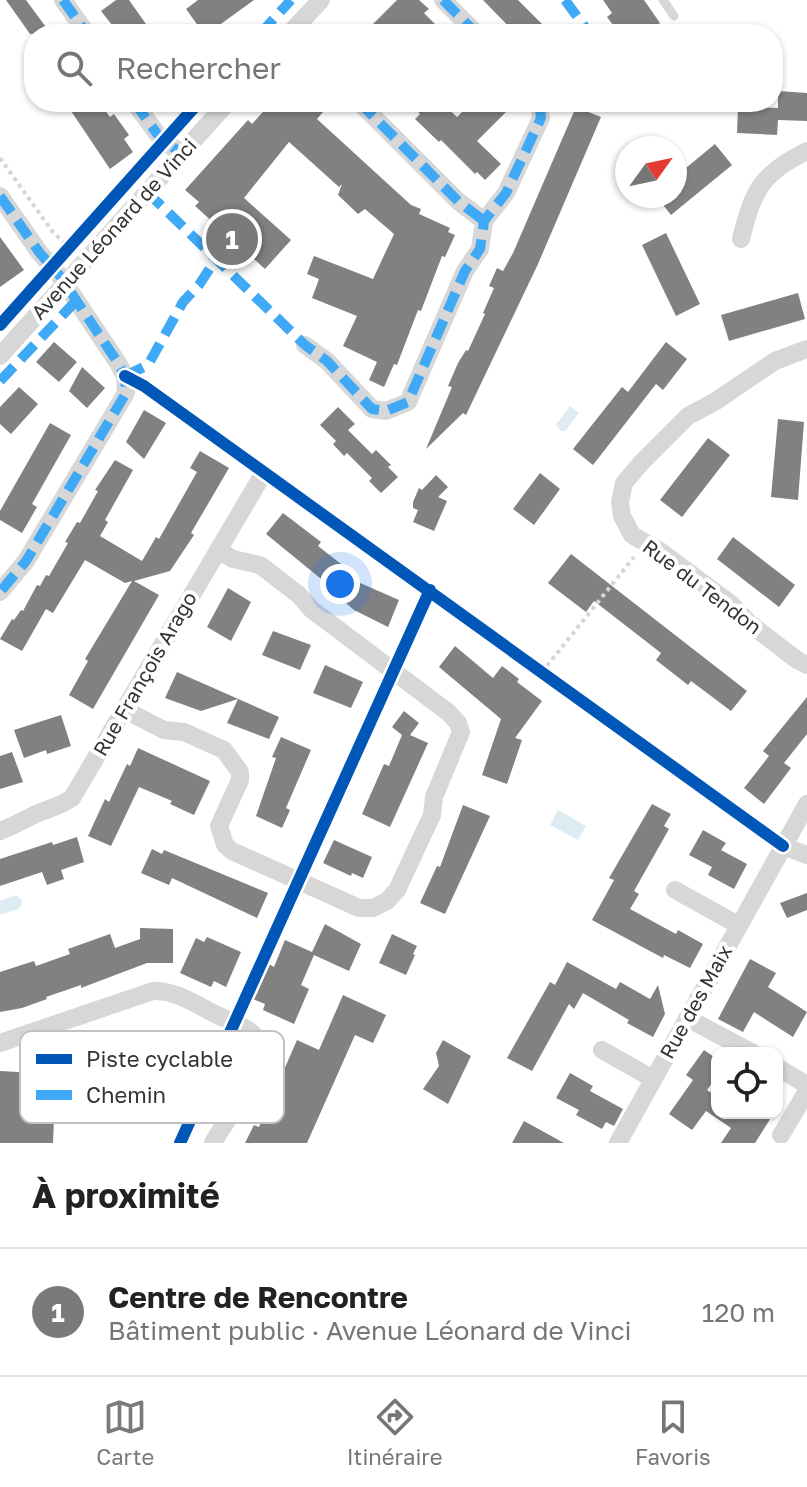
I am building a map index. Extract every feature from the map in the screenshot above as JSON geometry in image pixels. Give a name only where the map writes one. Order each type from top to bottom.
[{"type":"street","points":[[63,0],[80,24]]},
{"type":"street","points":[[299,24],[321,0]]},
{"type":"street","points":[[443,0],[467,24]]},
{"type":"street","points":[[141,112],[158,135],[181,154]]},
{"type":"street","name":"Avenue Léonard de Vinci","points":[[0,356],[219,112]]},
{"type":"street","points":[[369,112],[458,201],[484,221]]},
{"type":"street","points":[[305,345],[327,361],[372,409],[386,411],[408,402],[465,271],[480,249],[484,221],[506,193],[541,118],[540,112]]},
{"type":"street","points":[[741,239],[750,201],[770,174],[807,151]]},
{"type":"street","points":[[0,196],[66,285],[118,363],[125,376],[126,393],[26,561],[0,592]]},
{"type":"street","name":"Rue du Tendon","points":[[807,349],[775,361],[688,416],[624,483],[620,502],[622,516],[632,535],[731,604],[749,623],[807,665]]},
{"type":"street","name":"Rue François Arago","points":[[0,831],[59,807],[72,798],[259,481]]},
{"type":"street","points":[[125,710],[164,730],[184,732],[224,750],[240,772],[240,780],[219,826],[225,845],[232,851],[359,908],[373,908],[387,901],[397,890],[432,815],[434,797],[459,742],[461,732],[458,723],[311,609],[299,595],[260,565],[233,559],[218,550]]},
{"type":"street","points":[[807,804],[783,846],[807,855]]},
{"type":"street","name":"Rue des Maix","points":[[618,1143],[783,846]]},
{"type":"street","name":"Rue des Maix","points":[[675,890],[738,925]]},
{"type":"street","points":[[35,1031],[153,991],[173,994],[249,1031]]},
{"type":"street","points":[[687,1018],[742,1047]]},
{"type":"street","points":[[0,1043],[20,1036]]},
{"type":"street","name":"Rue des Maix","points":[[602,1050],[653,1079]]},
{"type":"street","points":[[781,1135],[807,1088],[783,1071]]},
{"type":"street","points":[[213,1143],[226,1123]]},
{"type":"lane","points":[[663,0],[674,16]]},
{"type":"path","points":[[0,158],[52,231],[85,263]]},
{"type":"path","points":[[216,259],[229,243]]},
{"type":"path","points":[[542,672],[645,542]]},
{"type":"shaded area","points":[[570,406],[579,413],[565,431],[561,431],[556,425]]},
{"type":"shaded area","points":[[558,810],[586,826],[578,840],[550,825]]},
{"type":"shaded area","points":[[16,895],[22,901],[20,908],[0,915],[0,901]]},
{"type":"building","points":[[6,0],[26,0],[44,24],[24,26]]},
{"type":"building","points":[[116,0],[129,0],[146,24],[111,24],[101,11]]},
{"type":"building","points":[[198,0],[254,0],[221,24],[197,24],[186,9]]},
{"type":"building","points":[[397,0],[419,0],[429,9],[424,13],[435,24],[373,24]]},
{"type":"building","points":[[483,0],[518,0],[542,24],[506,24]]},
{"type":"building","points":[[603,0],[644,0],[660,23],[612,24],[607,17],[612,13]]},
{"type":"building","points":[[783,91],[807,93],[807,121],[778,120],[777,135],[737,133],[738,112],[783,112]]},
{"type":"building","points":[[72,112],[106,112],[110,117],[114,114],[129,135],[124,139],[133,152],[110,169]]},
{"type":"building","points":[[263,112],[323,112],[317,119],[411,205],[421,209],[419,214],[450,228],[448,232],[455,235],[445,257],[442,256],[421,311],[418,310],[397,365],[394,364],[384,387],[369,380],[377,362],[343,346],[357,316],[312,298],[319,279],[307,274],[314,256],[373,279],[394,234],[365,209],[358,214],[338,195],[342,184],[339,187],[289,142],[244,198],[291,240],[265,269],[195,206],[199,202],[185,190],[248,120],[252,124]]},
{"type":"building","points":[[418,112],[452,112],[457,117],[462,112],[506,112],[477,141],[501,164],[485,180],[477,172],[475,174],[415,119],[420,114]]},
{"type":"building","points":[[574,112],[588,112],[601,117],[538,264],[466,415],[463,413],[426,449],[452,387],[448,386],[458,363],[468,351],[485,314],[494,288],[489,286],[497,268],[503,271]]},
{"type":"building","points":[[715,144],[732,165],[687,202],[687,167]]},
{"type":"building","points":[[665,208],[680,208],[671,215]]},
{"type":"building","points":[[666,233],[700,304],[676,316],[642,245]]},
{"type":"building","points":[[0,237],[24,270],[0,287]]},
{"type":"building","points":[[798,293],[805,319],[729,341],[721,315]]},
{"type":"building","points":[[54,342],[77,362],[59,382],[36,362]]},
{"type":"building","points":[[666,342],[687,359],[663,390],[656,384],[593,465],[573,449],[622,387],[628,392]]},
{"type":"building","points":[[82,367],[105,388],[87,408],[69,391]]},
{"type":"building","points":[[19,387],[38,404],[11,434],[0,424],[0,407]]},
{"type":"building","points":[[338,407],[355,424],[348,430],[372,454],[376,450],[398,477],[381,493],[369,481],[372,478],[347,453],[344,456],[333,444],[336,441],[320,425]]},
{"type":"building","points":[[144,410],[166,423],[144,459],[126,442]]},
{"type":"building","points":[[778,419],[804,422],[798,500],[771,497]]},
{"type":"building","points":[[50,423],[71,435],[32,504],[37,507],[22,533],[0,520],[0,511]]},
{"type":"building","points":[[708,438],[730,455],[682,517],[660,500]]},
{"type":"building","points":[[200,451],[229,468],[191,533],[194,535],[170,571],[134,581],[159,595],[93,709],[69,695],[88,661],[85,659],[132,581],[125,583],[85,560],[53,613],[46,609],[22,651],[0,639],[12,619],[23,611],[37,585],[40,586],[46,575],[49,576],[68,543],[65,542],[77,522],[80,523],[98,491],[95,490],[115,460],[133,470],[105,520],[108,522],[100,536],[142,561],[156,537],[159,539],[197,472],[190,468]]},
{"type":"building","points":[[540,473],[560,489],[534,525],[513,509]]},
{"type":"building","points":[[436,475],[448,487],[438,497],[447,501],[434,531],[413,522],[418,510],[413,508],[413,502],[419,488],[422,490]]},
{"type":"building","points":[[283,513],[321,542],[318,546],[354,574],[351,579],[399,600],[388,627],[354,610],[266,534]]},
{"type":"building","points":[[733,537],[795,585],[779,607],[717,559]]},
{"type":"building","points":[[571,554],[747,691],[731,711],[691,681],[688,685],[656,660],[661,653],[594,601],[586,612],[548,583]]},
{"type":"building","points":[[228,588],[251,602],[231,641],[207,627]]},
{"type":"building","points":[[273,631],[311,645],[300,670],[262,655]]},
{"type":"building","points":[[455,646],[493,678],[502,666],[542,701],[515,738],[522,740],[507,784],[482,775],[501,719],[439,667]]},
{"type":"building","points":[[325,665],[363,682],[351,708],[313,693]]},
{"type":"building","points":[[177,672],[279,717],[269,739],[227,723],[238,699],[201,711],[165,698]]},
{"type":"building","points":[[807,697],[807,734],[784,763],[791,768],[764,804],[744,788],[769,756],[763,751]]},
{"type":"building","points":[[404,711],[419,723],[410,735],[428,743],[390,827],[362,814],[384,764],[389,766],[402,735],[392,727]]},
{"type":"building","points":[[61,715],[71,746],[24,758],[14,730]]},
{"type":"building","points":[[281,737],[311,750],[286,808],[290,810],[282,828],[256,816],[276,758],[272,757]]},
{"type":"building","points":[[138,748],[210,781],[194,815],[170,804],[172,801],[139,787],[111,846],[88,836],[105,799],[109,802]]},
{"type":"building","points":[[12,752],[23,782],[0,789],[0,756]]},
{"type":"building","points":[[652,804],[671,814],[664,826],[669,829],[634,891],[639,894],[630,909],[676,934],[678,930],[703,944],[690,968],[664,955],[663,958],[592,920],[614,880],[609,878]]},
{"type":"building","points":[[463,805],[490,816],[445,914],[420,903],[437,866],[440,867]]},
{"type":"building","points":[[703,830],[726,843],[721,850],[747,864],[734,889],[708,875],[712,867],[689,855]]},
{"type":"building","points":[[77,837],[84,862],[61,870],[64,879],[47,885],[42,872],[0,886],[0,859]]},
{"type":"building","points":[[334,840],[372,857],[363,878],[323,863]]},
{"type":"building","points":[[152,849],[162,854],[164,850],[268,893],[257,918],[172,878],[169,885],[141,873]]},
{"type":"building","points":[[807,893],[807,910],[787,918],[780,903]]},
{"type":"building","points":[[325,924],[361,944],[349,971],[314,955],[301,985],[309,989],[294,1024],[263,1010],[265,1004],[253,999],[269,964],[274,967],[285,940],[312,952]]},
{"type":"building","points":[[140,928],[173,929],[173,963],[147,963],[22,1008],[0,1012],[0,972],[34,961],[36,966],[70,954],[68,949],[110,934],[115,948],[140,939]]},
{"type":"building","points":[[392,934],[417,946],[406,975],[379,963]]},
{"type":"building","points":[[207,937],[241,952],[226,987],[214,981],[211,987],[180,973],[196,938],[204,942]]},
{"type":"building","points":[[750,959],[776,973],[768,987],[807,1012],[793,1037],[754,1012],[743,1032],[718,1019]]},
{"type":"building","points":[[567,962],[616,989],[620,982],[650,999],[658,985],[665,1014],[653,1037],[583,993],[574,1009],[569,1004],[532,1071],[507,1058],[550,982],[555,985]]},
{"type":"building","points":[[343,995],[386,1015],[373,1043],[355,1035],[307,1143],[245,1143],[254,1125],[284,1123],[284,1070],[297,1040],[319,1050]]},
{"type":"building","points":[[443,1040],[471,1056],[448,1104],[423,1089],[439,1066],[436,1053]]},
{"type":"building","points":[[704,1050],[711,1055],[711,1084],[707,1090],[711,1093],[711,1114],[706,1111],[692,1130],[669,1114],[693,1080],[686,1075]]},
{"type":"building","points":[[0,1071],[20,1072],[20,1123],[54,1123],[53,1143],[0,1143]]},
{"type":"building","points":[[570,1073],[593,1086],[590,1091],[623,1109],[614,1126],[606,1122],[602,1129],[576,1115],[579,1110],[556,1098]]},
{"type":"building","points":[[718,1119],[770,1119],[755,1143],[721,1143],[731,1128]]},
{"type":"building","points":[[524,1121],[564,1143],[512,1143]]},
{"type":"marked path","points":[[63,0],[80,24]]},
{"type":"marked path","points":[[269,24],[291,0]]},
{"type":"marked path","points":[[443,0],[467,24]]},
{"type":"marked path","points":[[565,0],[583,24]]},
{"type":"marked path","points":[[141,112],[158,135],[181,154]]},
{"type":"marked path","points":[[369,112],[458,201],[484,221]]},
{"type":"marked path","points":[[147,192],[305,345],[327,361],[372,409],[386,411],[408,402],[465,271],[480,249],[484,221],[506,193],[541,118],[540,112]]},
{"type":"marked path","points":[[0,196],[60,276],[118,363],[125,376],[126,393],[26,561],[0,592]]},
{"type":"marked path","points":[[125,376],[148,365],[183,302],[216,259]]},
{"type":"marked path","points":[[0,381],[75,302]]},
{"type":"cycle path","points":[[0,325],[190,112]]},
{"type":"cycle path","points":[[125,376],[144,386],[783,846]]},
{"type":"cycle path","points":[[231,1031],[430,590]]},
{"type":"cycle path","points":[[180,1143],[189,1123]]},
{"type":"place","name":"Centre de Rencontre","points":[[232,239]]}]
